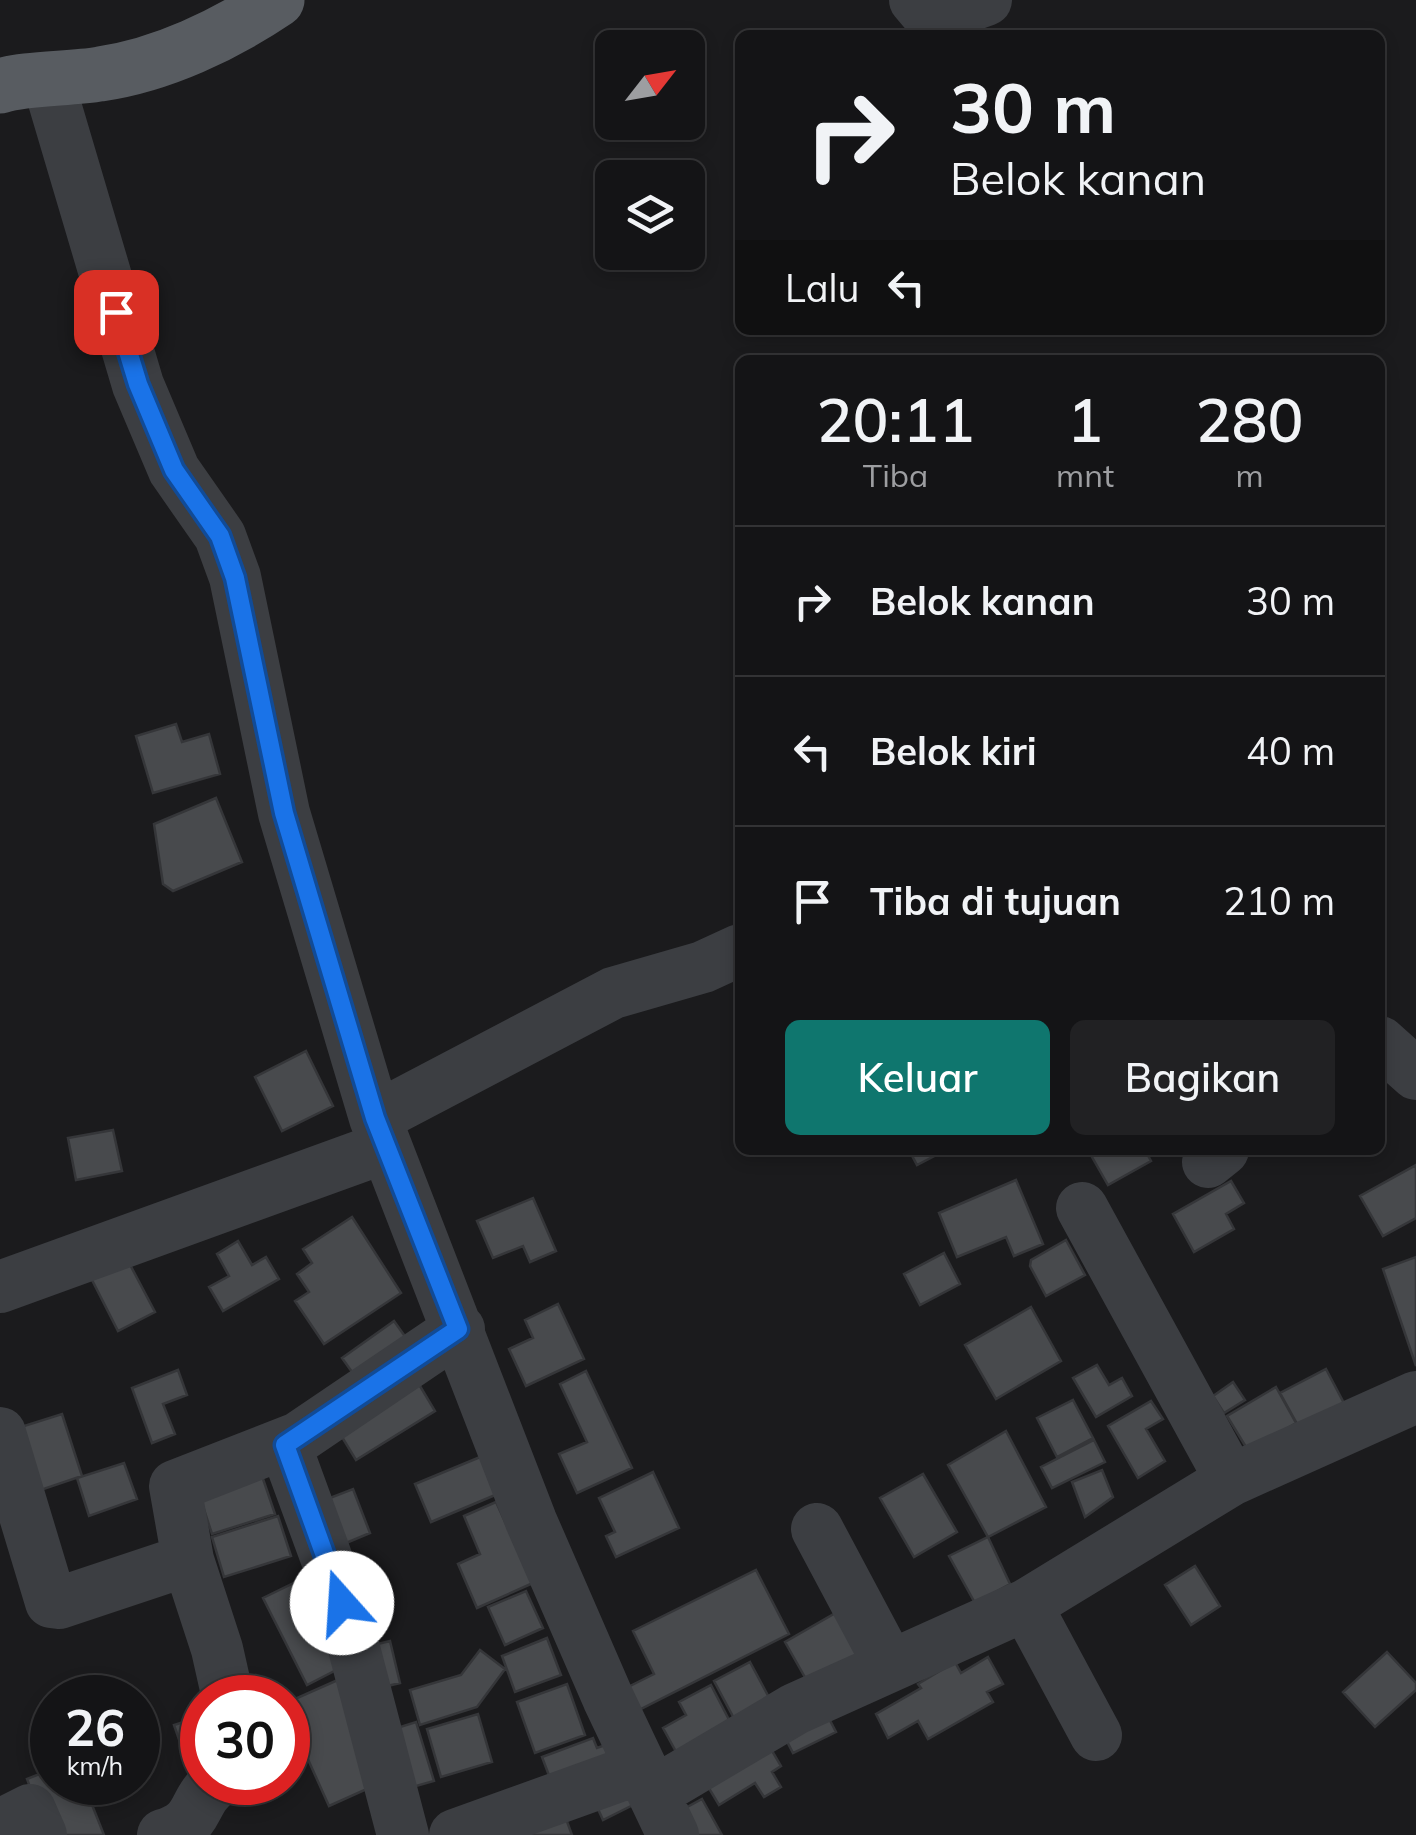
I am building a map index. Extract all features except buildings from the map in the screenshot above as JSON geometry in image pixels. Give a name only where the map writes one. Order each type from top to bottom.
[{"type":"main road","points":[[24,84],[106,73],[151,62],[218,34],[277,0]]},
{"type":"street","points":[[915,0],[926,13],[944,13],[986,0]]},
{"type":"street","points":[[24,84],[174,470],[220,536],[235,578],[284,813],[380,1132],[532,1521],[656,1799]]},
{"type":"street","points":[[0,1287],[380,1132],[614,993],[703,967],[735,952]]},
{"type":"street","points":[[1385,1046],[1416,1074]]},
{"type":"street","points":[[1082,1208],[1231,1480]]},
{"type":"street","points":[[223,1675],[188,1560],[175,1486],[285,1445],[458,1329]]},
{"type":"street","points":[[455,1835],[656,1799],[795,1709],[1026,1605],[1231,1480],[1416,1397]]},
{"type":"street","points":[[0,1433],[52,1603],[188,1560]]},
{"type":"street","points":[[285,1445],[340,1595],[402,1835]]},
{"type":"street","points":[[817,1529],[890,1666]]},
{"type":"street","points":[[1026,1605],[1096,1735]]},
{"type":"street","points":[[163,1835],[185,1826],[198,1805]]},
{"type":"street","points":[[0,1825],[30,1810],[41,1835]]},
{"type":"route","points":[[116,312],[138,384],[174,470],[220,536],[235,578],[284,813],[375,1118],[458,1329],[285,1445],[342,1603]]}]
